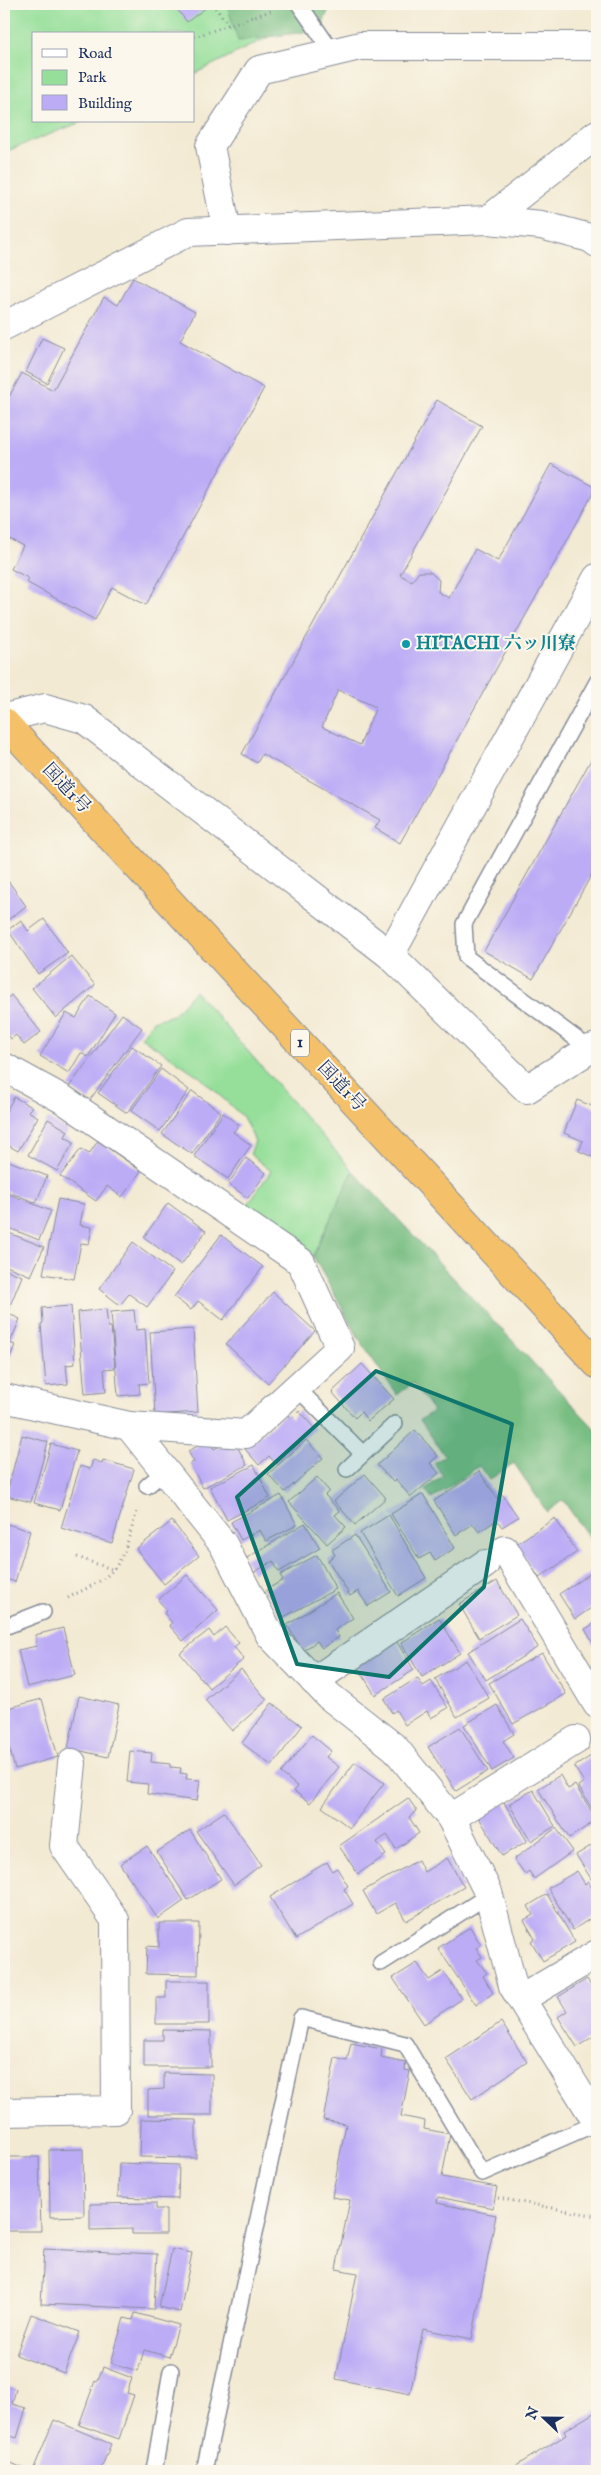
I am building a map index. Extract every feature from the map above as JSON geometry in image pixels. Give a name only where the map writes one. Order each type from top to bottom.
[{"type":"highway","name":"国道1号","points":[[4,720],[597,1364]]},
{"type":"street","points":[[227,231],[210,146],[259,70],[360,46],[596,51]]},
{"type":"street","points":[[488,220],[597,134]]},
{"type":"street","points":[[4,326],[188,232],[488,220],[541,225],[590,238],[597,243]]},
{"type":"street","points":[[390,955],[597,578]]},
{"type":"street","points":[[4,720],[45,708],[84,719],[390,955],[527,1089],[593,1048]]},
{"type":"street","points":[[4,1067],[64,1100],[301,1262],[340,1348],[246,1434],[129,1426],[4,1398]]},
{"type":"street","points":[[129,1426],[156,1479],[223,1544],[270,1635],[329,1696],[395,1748],[451,1818],[489,1895],[513,1986],[597,2123]]},
{"type":"street","points":[[314,1681],[495,1557],[597,1704]]},
{"type":"street","points":[[451,1818],[576,1740]]},
{"type":"street","points":[[4,2112],[116,2110],[116,1920],[64,1846],[72,1762]]},
{"type":"street","points":[[521,1999],[597,1954]]},
{"type":"lane","points":[[299,4],[333,53]]},
{"type":"lane","points":[[593,1048],[466,957],[464,924],[597,682]]},
{"type":"lane","points":[[296,1387],[362,1453]]},
{"type":"lane","points":[[347,1469],[395,1424]]},
{"type":"lane","points":[[4,1627],[43,1612]]},
{"type":"lane","points":[[381,1963],[489,1895]]},
{"type":"lane","points":[[204,2471],[301,2018],[404,2044],[482,2173],[597,2123]]},
{"type":"lane","points":[[154,2471],[171,2371]]},
{"type":"path","points":[[212,4],[229,25]]},
{"type":"path","points":[[195,37],[265,14],[278,7]]},
{"type":"path","points":[[43,1612],[107,1576],[114,1570],[156,1479]]},
{"type":"path","points":[[77,1557],[114,1570]]},
{"type":"path","points":[[495,2197],[597,2216]]},
{"type":"highlighted area","points":[[376,1371],[512,1424],[484,1587],[389,1677],[297,1664],[237,1497]]},
{"type":"green space","points":[[4,4],[334,4],[195,74],[195,32],[32,32],[32,122],[81,122],[4,152]]},
{"type":"green space","points":[[227,4],[331,4],[320,30],[238,41]]},
{"type":"green space","points":[[195,991],[353,1171],[313,1256],[245,1208],[271,1171],[250,1154],[255,1141],[243,1117],[200,1077],[141,1037],[153,1021],[173,1015]]},
{"type":"green space","points":[[353,1171],[597,1431],[597,1549],[563,1500],[547,1512],[514,1463],[489,1480],[479,1466],[432,1499],[425,1489],[443,1476],[434,1463],[445,1456],[420,1420],[433,1411],[413,1383],[397,1395],[362,1344],[313,1256]]},
{"type":"building","points":[[173,4],[206,4],[208,6],[187,22]]},
{"type":"building","points":[[133,278],[195,312],[180,341],[264,388],[146,605],[112,587],[95,620],[26,582],[28,578],[11,569],[23,546],[4,536],[4,406],[22,373],[53,390],[104,297],[118,305]]},
{"type":"building","points":[[42,338],[64,348],[47,383],[26,372]]},
{"type":"building","name":"HITACHI 六ッ川寮","points":[[437,400],[482,426],[400,575],[412,581],[419,572],[430,572],[439,580],[438,592],[449,598],[475,549],[498,561],[551,464],[596,488],[400,843],[375,828],[380,820],[262,754],[257,763],[242,754]],"holes":[[[338,690],[376,707],[360,745],[322,727]]]},
{"type":"building","points":[[597,749],[597,865],[533,979],[484,951]]},
{"type":"building","points":[[9,882],[26,906],[4,923],[4,886]]},
{"type":"building","points":[[44,919],[68,953],[38,974],[8,930],[21,920],[28,931]]},
{"type":"building","points":[[71,956],[95,985],[56,1018],[32,988]]},
{"type":"building","points":[[11,995],[41,1032],[24,1045],[16,1035],[11,1039],[4,1029],[4,1001]]},
{"type":"building","points":[[90,996],[115,1013],[88,1057],[81,1053],[69,1073],[40,1056],[66,1013],[76,1018]]},
{"type":"building","points":[[122,1014],[142,1028],[89,1101],[69,1087]]},
{"type":"building","points":[[132,1046],[161,1066],[127,1113],[98,1093]]},
{"type":"building","points":[[161,1069],[189,1090],[160,1131],[131,1111]]},
{"type":"building","points":[[192,1091],[221,1112],[192,1154],[162,1134]]},
{"type":"building","points":[[14,1097],[32,1107],[28,1111],[38,1117],[18,1151],[4,1143],[4,1115]]},
{"type":"building","points":[[577,1100],[597,1108],[597,1159],[579,1151],[583,1141],[564,1133]]},
{"type":"building","points":[[223,1113],[239,1125],[233,1132],[251,1145],[228,1179],[194,1156]]},
{"type":"building","points":[[48,1119],[68,1131],[65,1137],[74,1142],[57,1171],[28,1155]]},
{"type":"building","points":[[98,1141],[141,1171],[122,1197],[107,1186],[96,1201],[60,1176],[81,1149],[89,1154]]},
{"type":"building","points":[[246,1158],[266,1173],[248,1198],[228,1184]]},
{"type":"building","points":[[4,1159],[47,1176],[36,1203],[4,1190]]},
{"type":"building","points":[[4,1192],[51,1211],[39,1240],[4,1226]]},
{"type":"building","points":[[58,1199],[84,1204],[80,1225],[92,1227],[89,1244],[81,1243],[74,1279],[43,1274]]},
{"type":"building","points":[[168,1203],[206,1231],[181,1265],[144,1237]]},
{"type":"building","points":[[4,1231],[44,1247],[31,1276],[4,1265]]},
{"type":"building","points":[[221,1235],[263,1267],[223,1320],[198,1301],[191,1310],[174,1297]]},
{"type":"building","points":[[133,1242],[173,1272],[147,1307],[129,1294],[120,1305],[99,1289]]},
{"type":"building","points":[[4,1269],[22,1276],[9,1308],[4,1306]]},
{"type":"building","points":[[273,1292],[315,1331],[268,1383],[226,1344]]},
{"type":"building","points":[[71,1306],[75,1364],[66,1365],[68,1384],[46,1386],[41,1324],[43,1323],[42,1308]]},
{"type":"building","points":[[106,1309],[108,1327],[111,1327],[115,1368],[104,1369],[106,1392],[85,1394],[78,1312]]},
{"type":"building","points":[[134,1310],[136,1330],[145,1329],[149,1383],[139,1384],[140,1394],[118,1396],[111,1312]]},
{"type":"building","points":[[4,1312],[20,1319],[10,1343],[15,1345],[8,1362],[4,1361]]},
{"type":"building","points":[[193,1329],[198,1412],[155,1415],[150,1332]]},
{"type":"building","points":[[362,1364],[394,1399],[368,1421],[361,1412],[355,1418],[332,1392]]},
{"type":"building","points":[[299,1411],[315,1429],[276,1464],[269,1456],[259,1465],[245,1449],[286,1413],[291,1419]]},
{"type":"building","points":[[415,1430],[438,1456],[430,1463],[439,1473],[411,1497],[396,1480],[393,1482],[377,1465]]},
{"type":"building","points":[[22,1435],[48,1442],[31,1502],[6,1496]]},
{"type":"building","points":[[209,1440],[214,1449],[224,1444],[227,1448],[236,1444],[247,1465],[203,1488],[190,1464],[194,1462],[188,1451]]},
{"type":"building","points":[[306,1440],[323,1458],[285,1492],[268,1474]]},
{"type":"building","points":[[51,1444],[77,1451],[60,1510],[34,1503]]},
{"type":"building","points":[[93,1460],[102,1463],[103,1460],[134,1469],[112,1543],[61,1528],[80,1466],[90,1469]]},
{"type":"building","points":[[254,1465],[270,1498],[227,1520],[210,1487]]},
{"type":"building","points":[[479,1471],[497,1498],[502,1494],[518,1517],[502,1527],[497,1520],[479,1532],[473,1524],[456,1535],[434,1501]]},
{"type":"building","points":[[365,1474],[386,1498],[355,1525],[334,1501]]},
{"type":"building","points":[[317,1477],[329,1491],[325,1495],[340,1511],[335,1515],[346,1527],[327,1544],[289,1502]]},
{"type":"building","points":[[423,1494],[455,1548],[435,1561],[430,1553],[419,1559],[391,1514]]},
{"type":"building","points":[[281,1495],[297,1525],[266,1541],[260,1530],[241,1540],[231,1522]]},
{"type":"building","points":[[389,1515],[426,1578],[398,1596],[360,1533]]},
{"type":"building","points":[[555,1518],[577,1552],[539,1578],[516,1544]]},
{"type":"building","points":[[172,1521],[199,1556],[164,1584],[136,1549]]},
{"type":"building","points":[[4,1523],[30,1531],[15,1582],[4,1578]]},
{"type":"building","points":[[305,1523],[320,1548],[279,1572],[273,1561],[253,1573],[245,1559]]},
{"type":"building","points":[[355,1535],[391,1592],[368,1606],[358,1591],[350,1596],[328,1560],[335,1555],[332,1550]]},
{"type":"building","points":[[317,1555],[336,1589],[282,1618],[266,1590],[283,1580],[280,1575]]},
{"type":"building","points":[[597,1569],[597,1604],[575,1619],[559,1594]]},
{"type":"building","points":[[187,1575],[218,1610],[183,1641],[169,1625],[172,1623],[164,1613],[167,1610],[158,1600]]},
{"type":"building","points":[[497,1581],[517,1615],[479,1638],[459,1604]]},
{"type":"building","points":[[337,1593],[353,1618],[335,1630],[339,1637],[322,1648],[317,1641],[303,1651],[287,1625]]},
{"type":"building","points":[[439,1618],[460,1653],[422,1677],[401,1643]]},
{"type":"building","points":[[520,1619],[538,1647],[486,1680],[468,1652]]},
{"type":"building","points":[[597,1622],[597,1644],[594,1645],[585,1629]]},
{"type":"building","points":[[225,1627],[239,1643],[234,1647],[244,1659],[209,1688],[180,1653],[209,1630],[214,1637]]},
{"type":"building","points":[[63,1628],[75,1675],[27,1687],[18,1650],[37,1646],[35,1635]]},
{"type":"building","points":[[395,1639],[414,1670],[375,1695],[356,1664]]},
{"type":"building","points":[[542,1653],[566,1694],[513,1724],[489,1683]]},
{"type":"building","points":[[466,1660],[489,1698],[457,1717],[435,1679]]},
{"type":"building","points":[[241,1669],[267,1700],[232,1731],[205,1700]]},
{"type":"building","points":[[417,1678],[423,1686],[431,1681],[448,1708],[431,1718],[427,1711],[405,1725],[396,1710],[392,1713],[384,1699]]},
{"type":"building","points":[[79,1696],[119,1705],[108,1757],[68,1748]]},
{"type":"building","points":[[42,1699],[58,1757],[15,1769],[4,1728],[4,1709]]},
{"type":"building","points":[[272,1703],[302,1726],[272,1766],[242,1743]]},
{"type":"building","points":[[497,1705],[514,1734],[503,1741],[514,1758],[492,1771],[464,1725]]},
{"type":"building","points":[[460,1727],[488,1771],[456,1791],[428,1747]]},
{"type":"building","points":[[312,1735],[331,1751],[326,1757],[339,1767],[310,1803],[294,1791],[298,1787],[281,1773]]},
{"type":"building","points":[[130,1751],[152,1753],[151,1762],[170,1764],[170,1767],[181,1768],[180,1773],[187,1774],[186,1779],[200,1780],[197,1801],[147,1794],[148,1784],[127,1782]]},
{"type":"building","points":[[597,1752],[597,1817],[578,1786],[584,1782],[574,1767]]},
{"type":"building","points":[[355,1762],[384,1783],[350,1828],[322,1807]]},
{"type":"building","points":[[560,1775],[568,1789],[575,1785],[597,1820],[569,1838],[538,1789]]},
{"type":"building","points":[[533,1790],[555,1826],[531,1841],[509,1804]]},
{"type":"building","points":[[408,1798],[417,1811],[409,1817],[419,1833],[396,1849],[387,1835],[377,1842],[386,1855],[358,1874],[339,1846]]},
{"type":"building","points":[[504,1802],[527,1841],[502,1856],[478,1816]]},
{"type":"building","points":[[224,1812],[261,1865],[234,1885],[196,1831]]},
{"type":"building","points":[[556,1828],[573,1851],[534,1879],[529,1871],[525,1874],[514,1859]]},
{"type":"building","points":[[190,1830],[221,1879],[188,1900],[157,1852]]},
{"type":"building","points":[[597,1842],[597,1888],[576,1855]]},
{"type":"building","points":[[147,1846],[184,1901],[158,1919],[120,1864]]},
{"type":"building","points":[[447,1858],[464,1887],[406,1921],[396,1903],[376,1914],[363,1891],[418,1860],[424,1872]]},
{"type":"building","points":[[327,1862],[332,1871],[337,1868],[348,1886],[344,1889],[353,1904],[296,1939],[270,1897]]},
{"type":"building","points":[[577,1871],[585,1884],[588,1881],[597,1897],[597,1914],[573,1930],[548,1888]]},
{"type":"building","points":[[547,1894],[575,1942],[543,1961],[531,1941],[535,1939],[524,1920],[533,1915],[528,1906]]},
{"type":"building","points":[[159,1923],[199,1923],[198,1975],[146,1974],[147,1946],[159,1947]]},
{"type":"building","points":[[470,1927],[481,1945],[476,1948],[482,1957],[477,1960],[487,1973],[483,1976],[493,1993],[476,2005],[438,1948]]},
{"type":"building","points":[[417,1963],[429,1980],[443,1971],[462,1999],[424,2024],[393,1978]]},
{"type":"building","points":[[587,1979],[597,1996],[597,2034],[577,2047],[558,2017],[567,2011],[558,1997]]},
{"type":"building","points":[[166,1981],[209,1981],[209,2024],[156,2024],[156,1998],[166,1998]]},
{"type":"building","points":[[501,2022],[527,2062],[472,2099],[446,2059]]},
{"type":"building","points":[[163,2030],[211,2031],[211,2067],[144,2067],[144,2040],[163,2040]]},
{"type":"building","points":[[351,2043],[382,2049],[381,2058],[406,2063],[405,2070],[410,2071],[401,2116],[425,2121],[424,2129],[450,2134],[442,2177],[497,2187],[493,2208],[438,2197],[437,2203],[496,2215],[472,2339],[423,2329],[410,2394],[336,2379],[357,2273],[336,2269],[350,2200],[332,2197],[346,2124],[323,2120],[335,2058],[347,2061]]},
{"type":"building","points":[[164,2073],[212,2074],[212,2115],[148,2115],[148,2090],[164,2089]]},
{"type":"building","points":[[141,2119],[196,2120],[196,2158],[140,2157]]},
{"type":"building","points":[[83,2149],[84,2216],[50,2217],[49,2150]]},
{"type":"building","points":[[4,2157],[39,2157],[41,2231],[5,2231]]},
{"type":"building","points":[[119,2163],[179,2165],[178,2199],[118,2197]]},
{"type":"building","points":[[156,2203],[156,2209],[166,2209],[166,2234],[132,2234],[132,2229],[90,2230],[90,2204]]},
{"type":"building","points":[[44,2249],[157,2254],[154,2309],[41,2304]]},
{"type":"building","points":[[172,2249],[192,2253],[180,2312],[159,2307]]},
{"type":"building","points":[[135,2313],[179,2325],[169,2357],[144,2350],[138,2371],[111,2363],[124,2318],[133,2320]]},
{"type":"building","points":[[31,2314],[80,2332],[64,2373],[16,2355]]},
{"type":"building","points":[[103,2367],[132,2378],[127,2393],[134,2395],[119,2439],[79,2425],[95,2381],[97,2382]]},
{"type":"building","points":[[4,2385],[16,2389],[12,2404],[26,2408],[17,2438],[4,2434]]},
{"type":"building","points":[[597,2411],[597,2471],[508,2471],[566,2435],[564,2431]]},
{"type":"building","points":[[54,2420],[111,2444],[100,2471],[42,2471],[34,2468]]},
{"type":"building","points":[[7,2461],[29,2471],[4,2471]]},
{"type":"place","name":"HITACHI 六ッ川寮","points":[[406,644]]}]
